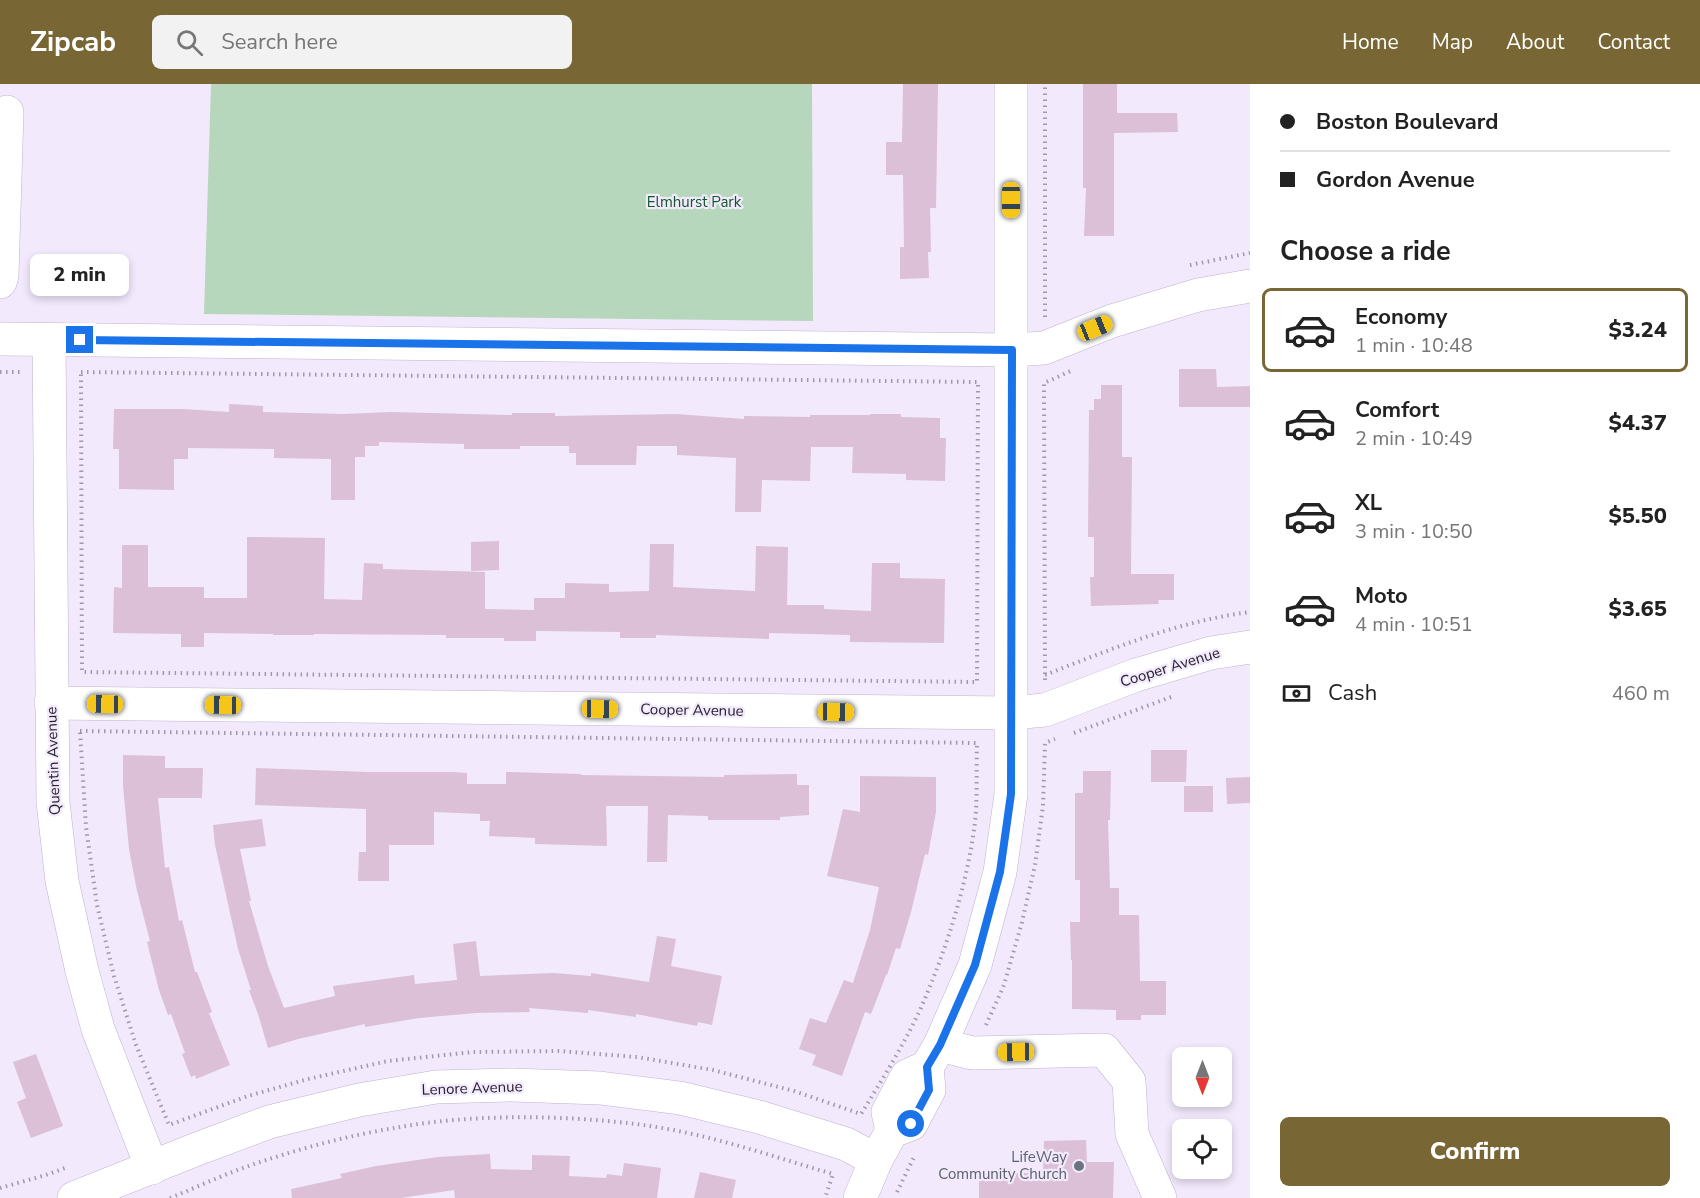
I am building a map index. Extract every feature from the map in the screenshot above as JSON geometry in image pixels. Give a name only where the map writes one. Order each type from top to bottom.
[{"type":"street","points":[[860,1198],[876,1160],[905,1138],[929,1090],[934,1056],[975,965],[1000,872],[1011,794],[1011,84]]},
{"type":"street","points":[[0,282],[7,112]]},
{"type":"street","points":[[0,339],[1012,350],[1044,348],[1112,321],[1198,295],[1250,286]]},
{"type":"street","name":"Quentin Avenue","points":[[49,340],[53,802],[62,881],[82,971],[98,1029],[152,1168]]},
{"type":"street","name":"Cooper Avenue","points":[[51,703],[1012,713],[1045,710],[1136,675],[1211,653],[1250,647]]},
{"type":"street","points":[[934,1056],[1104,1050],[1129,1081],[1132,1134],[1160,1198]]},
{"type":"street","name":"Lenore Avenue","points":[[70,1183],[152,1168],[269,1122],[359,1100],[436,1087],[512,1085],[600,1088],[680,1098],[759,1116],[846,1144],[876,1160]]},
{"type":"path","points":[[1045,84],[1045,317]]},
{"type":"path","points":[[1045,675],[1044,383],[1083,366]]},
{"type":"path","points":[[81,372],[978,382],[977,682],[82,672],[81,372]]},
{"type":"path","points":[[1067,735],[1179,694]]},
{"type":"path","points":[[80,731],[977,743],[974,829],[960,897],[946,942],[919,1011],[893,1062],[861,1114],[794,1091],[713,1070],[637,1057],[559,1051],[473,1052],[388,1061],[308,1079],[248,1096],[170,1125],[133,1035],[114,975],[99,915],[86,827],[80,731]]},
{"type":"path","points":[[972,1053],[1004,985],[1022,922],[1035,865],[1043,806],[1045,743],[1056,739]]},
{"type":"path","points":[[170,1198],[246,1167],[320,1145],[400,1127],[472,1119],[536,1118],[636,1124],[711,1138],[833,1174],[825,1198]]},
{"type":"path","points":[[894,1198],[905,1138]]},
{"type":"path","points":[[0,1188],[46,1175],[70,1183]]},
{"type":"green space","name":"Elmhurst Park","points":[[211,84],[812,84],[813,321],[204,314]]},
{"type":"building","points":[[903,84],[938,84],[936,208],[930,208],[929,278],[900,279],[900,247],[904,247],[903,175],[886,175],[886,142],[902,142]]},
{"type":"building","points":[[1083,84],[1117,84],[1117,113],[1177,113],[1178,132],[1114,133],[1114,236],[1084,236],[1086,188],[1083,188]]},
{"type":"building","points":[[1179,369],[1216,369],[1217,387],[1250,386],[1250,407],[1179,407]]},
{"type":"building","points":[[1101,385],[1122,385],[1122,457],[1132,457],[1131,574],[1174,574],[1174,600],[1158,600],[1159,604],[1091,606],[1090,577],[1094,577],[1094,537],[1088,537],[1089,410],[1094,410],[1094,399],[1101,399]]},
{"type":"building","points":[[229,404],[263,406],[263,412],[344,414],[555,413],[555,416],[676,414],[744,419],[744,416],[810,417],[810,415],[901,414],[901,417],[940,418],[940,438],[946,438],[945,481],[906,480],[906,474],[852,473],[853,447],[811,447],[810,481],[762,480],[761,512],[735,512],[736,458],[677,455],[677,446],[637,446],[636,465],[576,465],[576,453],[569,453],[569,446],[464,449],[464,444],[379,442],[379,446],[365,446],[365,457],[355,457],[355,500],[331,500],[331,459],[274,458],[274,449],[188,448],[188,459],[174,459],[174,490],[119,489],[119,449],[113,449],[114,409],[229,412]]},
{"type":"building","points":[[247,537],[325,538],[324,599],[362,600],[364,563],[383,564],[383,569],[485,572],[485,609],[534,610],[534,598],[565,598],[565,583],[609,584],[609,592],[649,591],[650,544],[674,544],[673,587],[755,591],[756,546],[788,547],[787,605],[824,605],[824,609],[871,611],[872,563],[900,563],[900,578],[945,579],[944,643],[850,642],[850,635],[769,633],[769,639],[656,635],[656,638],[620,638],[620,632],[536,631],[536,641],[504,641],[504,638],[446,638],[446,635],[204,633],[204,647],[181,647],[181,634],[113,633],[114,587],[122,588],[122,545],[148,545],[148,587],[204,587],[204,598],[247,598]]},
{"type":"building","points":[[499,541],[499,570],[471,571],[471,542]]},
{"type":"building","points":[[1151,750],[1187,750],[1186,782],[1151,782]]},
{"type":"building","points":[[123,755],[165,756],[165,768],[203,768],[202,798],[158,798],[165,868],[169,867],[179,921],[182,920],[195,972],[197,972],[212,1012],[209,1013],[230,1065],[196,1079],[195,1075],[191,1077],[171,1014],[168,1015],[159,990],[147,942],[150,941],[129,849],[123,786]]},
{"type":"building","points":[[256,768],[467,773],[467,784],[506,784],[506,772],[724,777],[724,775],[797,774],[797,785],[809,785],[809,815],[780,817],[780,820],[708,820],[708,816],[668,815],[667,862],[647,862],[648,806],[606,806],[607,846],[535,844],[535,838],[489,836],[490,821],[480,821],[480,814],[434,812],[434,845],[389,845],[389,881],[358,881],[359,852],[366,852],[366,809],[255,805]]},
{"type":"building","points":[[1083,771],[1111,771],[1110,820],[1108,820],[1110,888],[1119,888],[1119,915],[1139,915],[1140,981],[1166,981],[1166,1015],[1141,1015],[1141,1020],[1116,1020],[1116,1010],[1072,1009],[1070,922],[1080,922],[1080,880],[1075,880],[1075,793],[1083,793]]},
{"type":"building","points":[[860,776],[936,777],[936,812],[928,855],[925,854],[900,949],[896,948],[871,1014],[865,1012],[842,1076],[812,1065],[816,1055],[799,1049],[810,1018],[826,1023],[844,980],[853,983],[870,930],[879,887],[827,876],[843,809],[860,812]]},
{"type":"building","points":[[1250,777],[1250,803],[1227,804],[1226,778]]},
{"type":"building","points":[[1184,786],[1213,786],[1213,812],[1184,812]]},
{"type":"building","points":[[262,819],[266,846],[240,849],[251,901],[249,901],[268,966],[284,1008],[335,996],[333,986],[414,975],[415,984],[457,980],[453,944],[476,941],[480,976],[554,973],[591,976],[591,973],[649,982],[657,936],[676,939],[671,966],[722,976],[712,1025],[698,1022],[697,1026],[636,1014],[636,1017],[588,1010],[588,1013],[529,1008],[530,1012],[476,1013],[419,1018],[365,1027],[365,1024],[268,1048],[238,949],[215,845],[213,825]]},
{"type":"building","points":[[36,1054],[63,1126],[31,1138],[17,1102],[26,1098],[13,1062]]},
{"type":"building","name":"LifeWay Community Church","points":[[1086,1140],[1087,1162],[1114,1162],[1113,1198],[979,1198],[979,1173],[1043,1173],[1044,1141]]},
{"type":"building","points":[[490,1154],[491,1169],[532,1170],[532,1155],[570,1156],[569,1176],[606,1178],[607,1174],[622,1176],[624,1163],[661,1168],[657,1198],[455,1198],[454,1190],[401,1198],[292,1198],[291,1189],[342,1178],[340,1174],[376,1166],[438,1157]]},
{"type":"building","points":[[700,1172],[736,1180],[732,1198],[694,1198]]},
{"type":"place","name":"LifeWay Community Church","points":[[1079,1166]]},
{"type":"route","points":[[80,340],[1012,350],[1011,794],[1000,872],[975,965],[940,1045],[927,1067],[929,1090],[911,1124]]}]
